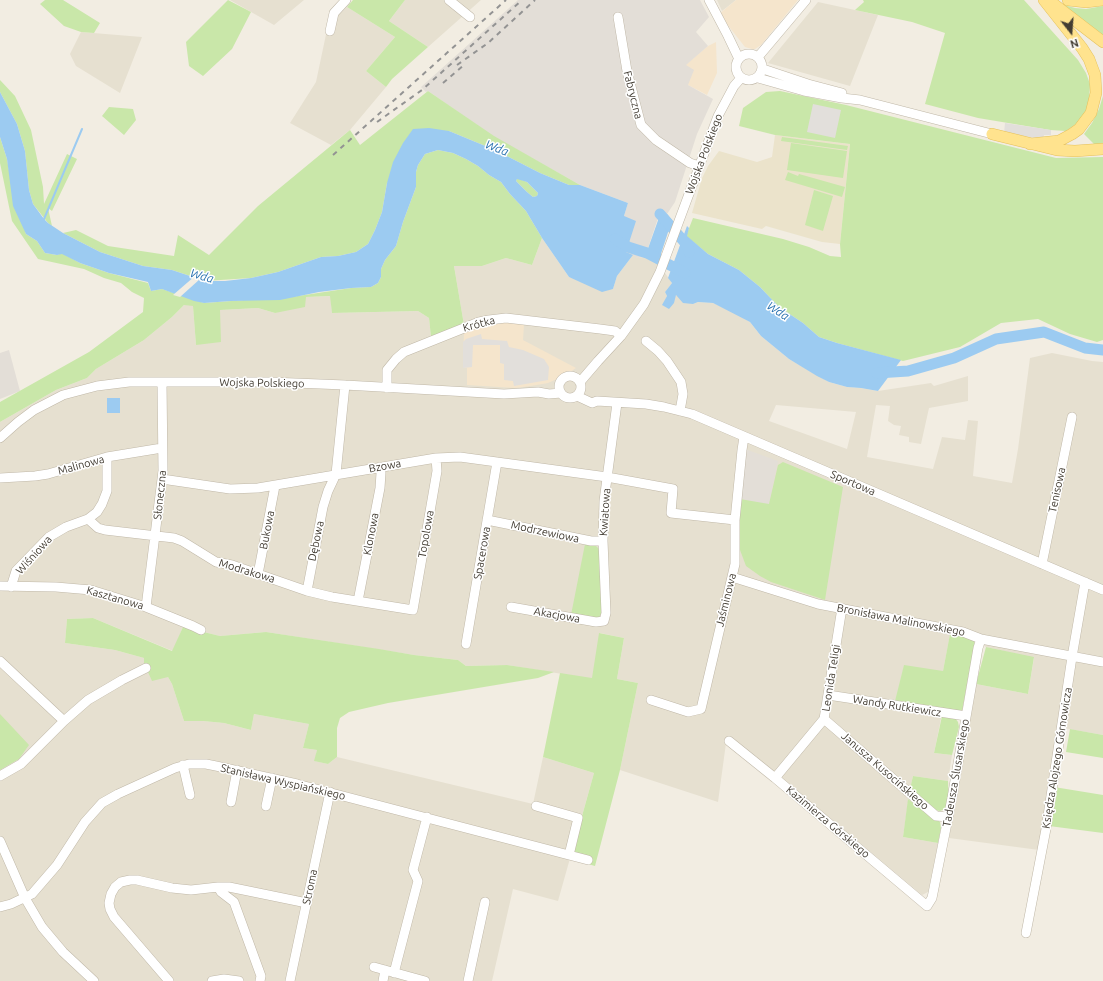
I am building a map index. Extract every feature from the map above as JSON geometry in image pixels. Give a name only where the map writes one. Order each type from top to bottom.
[{"type":"main road","points":[[1030,144],[1059,140],[1079,129],[1091,113],[1096,93],[1095,75],[1089,59],[1044,0]]},
{"type":"main road","points":[[1049,0],[1103,42]]},
{"type":"main road","points":[[1068,0],[1086,2],[1103,0]]},
{"type":"main road","points":[[992,134],[1044,148],[1066,151],[1103,149]]},
{"type":"street","points":[[330,31],[334,13],[346,0]]},
{"type":"street","points":[[449,0],[470,17]]},
{"type":"street","points":[[709,0],[728,36],[739,46],[742,56],[736,67],[736,71],[741,78],[750,80],[758,78],[804,91],[846,99],[860,100],[992,134]]},
{"type":"street","points":[[758,57],[806,0]]},
{"type":"street","name":"Fabryczna","points":[[618,17],[627,71],[641,125],[656,140],[690,163],[699,166]]},
{"type":"street","points":[[742,56],[754,54],[758,57],[763,69],[758,78]]},
{"type":"street","points":[[763,69],[808,84],[852,95],[860,100]]},
{"type":"street","name":"Wojska Polskiego","points":[[622,336],[644,304],[654,284],[718,116],[734,86],[741,78]]},
{"type":"street","name":"Krótka","points":[[387,388],[387,370],[404,352],[479,322],[506,318],[615,331],[622,336]]},
{"type":"street","points":[[560,388],[564,396],[568,398],[598,361],[622,336]]},
{"type":"street","points":[[646,342],[658,351],[681,382],[684,394],[680,411]]},
{"type":"street","name":"Wojska Polskiego","points":[[0,438],[34,410],[48,402],[72,392],[112,384],[162,382],[270,382],[504,394],[538,392],[560,388],[565,377],[572,376],[578,386]]},
{"type":"street","name":"Słoneczna","points":[[146,607],[162,479],[162,382]]},
{"type":"street","name":"Dębowa","points":[[307,591],[315,546],[328,492],[336,474],[345,385]]},
{"type":"street","name":"Sportowa","points":[[578,386],[594,398],[596,402],[646,404],[692,414],[1103,590]]},
{"type":"street","name":"Kwiatowa","points":[[604,621],[606,613],[603,541],[604,501],[617,403]]},
{"type":"street","name":"Tenisowa","points":[[1042,564],[1072,417]]},
{"type":"street","name":"Jaśminowa","points":[[651,700],[688,712],[701,709],[735,564],[735,520],[744,437]]},
{"type":"street","name":"Malinowa","points":[[0,478],[48,474],[107,457],[162,448]]},
{"type":"street","name":"Wiśniowa","points":[[11,587],[16,571],[49,537],[66,527],[88,519],[100,508],[107,491],[107,457]]},
{"type":"street","name":"Bzowa","points":[[162,479],[230,489],[258,488],[436,458],[460,457],[607,477],[673,489],[671,513],[735,520]]},
{"type":"street","name":"Topolowa","points":[[413,610],[437,471],[436,458]]},
{"type":"street","name":"Spacerowa","points":[[466,644],[497,462]]},
{"type":"street","name":"Klonowa","points":[[358,601],[380,488],[382,473],[380,467]]},
{"type":"street","points":[[316,478],[324,484],[328,492]]},
{"type":"street","name":"Bukowa","points":[[258,574],[275,486]]},
{"type":"street","name":"Modrakowa","points":[[88,519],[98,528],[105,530],[174,538],[182,541],[216,562],[232,565],[307,591],[413,610]]},
{"type":"street","name":"Modrzewiowa","points":[[487,520],[591,541],[603,541]]},
{"type":"street","name":"Bronisława Malinowskiego","points":[[732,577],[818,604],[963,632],[981,638],[1103,662]]},
{"type":"street","name":"Księdza Alojzego Górnowicza","points":[[1026,933],[1046,829],[1085,582]]},
{"type":"street","name":"Kasztanowa","points":[[0,586],[56,587],[91,590],[146,607],[201,630]]},
{"type":"street","name":"Akacjowa","points":[[511,607],[596,622],[604,621]]},
{"type":"street","name":"Leonida Teligi","points":[[775,778],[824,719],[842,608]]},
{"type":"street","name":"Tadeusza Ślusarskiego","points":[[927,906],[932,898],[981,638]]},
{"type":"street","points":[[0,661],[64,721]]},
{"type":"street","points":[[0,776],[21,764],[64,721],[88,700],[146,668]]},
{"type":"street","name":"Wandy Rutkiewicz","points":[[828,695],[966,716]]},
{"type":"street","name":"Janusza Kusocińskiego","points":[[824,719],[936,816],[948,817]]},
{"type":"street","name":"Kazimierza Górskiego","points":[[729,741],[927,906]]},
{"type":"street","name":"Stanisława Wyspiańskiego","points":[[0,907],[11,904],[32,894],[45,879],[85,822],[102,803],[118,794],[183,765],[206,764],[272,778],[588,860]]},
{"type":"street","points":[[183,765],[190,795]]},
{"type":"street","points":[[231,802],[237,770]]},
{"type":"street","points":[[266,806],[272,778]]},
{"type":"street","name":"Stroma","points":[[290,981],[330,792]]},
{"type":"street","points":[[536,806],[578,818],[569,855]]},
{"type":"street","points":[[383,981],[390,971],[418,881],[413,870],[427,817]]},
{"type":"street","points":[[0,841],[25,898],[42,927],[54,942],[94,981]]},
{"type":"street","points":[[169,981],[114,917],[110,909],[109,903],[111,894],[115,887],[121,882],[130,880],[191,890],[218,886],[307,903]]},
{"type":"street","points":[[218,886],[221,892],[234,902],[261,976],[260,981]]},
{"type":"street","points":[[468,981],[486,902]]},
{"type":"street","points":[[374,967],[425,981]]},
{"type":"street","points":[[212,981],[224,979],[239,981]]},
{"type":"shaded area","points":[[230,0],[304,0],[274,25]]},
{"type":"shaded area","points":[[405,0],[481,0],[428,47],[389,21]]},
{"type":"shaded area","points":[[518,0],[700,0],[709,17],[696,32],[708,46],[686,65],[694,70],[688,85],[713,99],[697,134],[675,202],[667,214],[660,212],[645,257],[638,258],[625,252],[628,247],[624,216],[628,203],[580,185],[494,137],[428,91],[426,92],[421,87]]},
{"type":"shaded area","points":[[717,0],[736,0],[722,11]]},
{"type":"shaded area","points":[[736,0],[798,0],[761,45],[755,49],[752,49],[745,47],[719,14]]},
{"type":"shaded area","points":[[818,2],[878,15],[850,86],[768,63]]},
{"type":"shaded area","points":[[347,7],[395,37],[366,71],[386,87],[350,130],[331,145],[290,123],[316,82],[328,25]]},
{"type":"shaded area","points":[[81,32],[142,37],[120,93],[76,66],[70,54]]},
{"type":"shaded area","points":[[716,42],[717,73],[707,95],[688,85],[685,65],[708,46]]},
{"type":"shaded area","points":[[813,104],[841,110],[835,138],[807,132]]},
{"type":"shaded area","points":[[1005,123],[1051,130],[1051,135],[1044,135],[1043,139],[1004,133]]},
{"type":"shaded area","points":[[775,135],[850,144],[840,244],[822,242],[766,226],[762,229],[692,213],[702,178],[708,166],[719,151],[757,162],[772,157]]},
{"type":"shaded area","points":[[542,238],[569,277],[613,289],[617,276],[633,255],[638,258],[645,257],[658,263],[672,283],[665,292],[667,296],[663,306],[676,295],[693,304],[698,302],[713,303],[750,322],[761,336],[789,359],[829,382],[847,387],[878,391],[931,383],[934,386],[968,376],[968,401],[929,408],[921,444],[909,442],[909,437],[899,435],[901,426],[894,425],[888,421],[890,406],[876,405],[867,457],[933,469],[942,437],[965,440],[968,420],[978,421],[973,476],[1012,483],[1030,358],[1052,353],[1103,362],[1103,735],[1063,728],[1039,850],[949,838],[976,684],[1028,694],[1034,658],[986,647],[970,638],[950,635],[943,671],[943,709],[934,753],[952,755],[948,781],[913,776],[910,789],[903,837],[938,843],[928,892],[922,895],[860,843],[854,850],[810,807],[726,743],[718,802],[620,770],[638,683],[617,679],[624,638],[600,633],[593,679],[507,665],[466,666],[458,660],[414,655],[266,632],[220,636],[183,627],[173,651],[93,618],[67,619],[65,643],[115,650],[144,658],[144,663],[168,677],[172,684],[184,721],[224,723],[251,730],[254,714],[309,724],[303,748],[317,750],[315,761],[328,764],[337,757],[533,804],[543,757],[594,773],[558,901],[513,889],[492,981],[0,981],[0,422],[56,390],[87,378],[96,369],[144,340],[184,305],[193,305],[196,345],[220,310],[258,308],[275,313],[306,297],[331,296],[332,313],[418,311],[429,318],[431,337],[464,325],[454,266],[482,266],[506,258],[532,265]],"holes":[[[776,405],[856,412],[847,449],[769,421]]]},
{"type":"shaded area","points":[[502,321],[524,324],[523,340],[576,368],[566,375],[548,383],[531,386],[515,388],[467,385],[467,368],[463,368],[464,330],[486,323]]},
{"type":"shaded area","points":[[481,334],[482,339],[507,341],[509,347],[523,350],[544,359],[549,367],[548,380],[514,386],[513,381],[504,380],[504,364],[500,363],[500,345],[473,345],[472,367],[463,368],[463,342],[466,339]]},
{"type":"shaded area","points":[[9,350],[20,391],[0,399],[0,353]]},
{"type":"shaded area","points":[[745,449],[778,461],[769,505],[740,499]]},
{"type":"green space","points":[[45,0],[63,0],[100,23],[94,33],[81,32],[64,26],[40,4]]},
{"type":"green space","points":[[228,0],[251,12],[232,49],[203,76],[189,66],[186,42]]},
{"type":"green space","points":[[353,0],[405,0],[389,21],[428,47],[392,79],[386,87],[366,71],[395,37],[347,7]]},
{"type":"green space","points":[[863,0],[1024,0],[1078,60],[1086,73],[1090,84],[1089,101],[1086,111],[1080,121],[1066,131],[1050,130],[978,118],[925,104],[945,33],[912,22],[855,10],[864,2]]},
{"type":"green space","points":[[1064,5],[1086,9],[1103,6],[1103,36]]},
{"type":"green space","points":[[0,80],[15,96],[31,130],[43,187],[44,204],[67,154],[77,159],[52,211],[48,208],[52,226],[33,204],[29,190],[25,151],[17,124],[0,92]]},
{"type":"green space","points":[[428,91],[494,136],[580,185],[569,185],[540,173],[495,150],[449,131],[387,183],[382,212],[375,230],[368,244],[356,252],[338,256],[321,257],[278,272],[251,278],[205,281],[172,270],[143,266],[100,252],[63,233],[76,230],[108,246],[174,256],[178,235],[209,255],[258,206],[350,130],[360,145]]},
{"type":"green space","points":[[780,91],[846,105],[1056,158],[1103,157],[1103,340],[1097,342],[1070,334],[1038,319],[1001,323],[960,347],[903,361],[819,337],[803,323],[779,307],[760,287],[739,270],[708,254],[686,236],[693,218],[783,239],[809,247],[830,256],[841,257],[840,244],[850,144],[775,135],[739,126],[743,108],[766,92]]},
{"type":"green space","points":[[1103,96],[1103,144],[1096,146],[1084,134],[1092,123],[1099,109]]},
{"type":"green space","points":[[109,107],[133,109],[136,120],[124,135],[102,116]]},
{"type":"green space","points":[[0,137],[26,234],[37,241],[45,253],[57,255],[62,253],[80,263],[109,273],[148,283],[151,291],[162,289],[204,303],[298,296],[351,288],[371,287],[378,283],[381,277],[381,269],[385,260],[396,246],[416,187],[416,172],[418,165],[425,154],[438,150],[453,153],[466,159],[501,182],[526,211],[542,238],[532,265],[506,258],[482,266],[454,266],[464,325],[431,337],[429,318],[418,311],[332,313],[330,296],[306,297],[305,307],[275,313],[258,308],[220,310],[221,342],[196,345],[193,306],[184,305],[144,340],[96,369],[87,378],[56,390],[0,422],[0,402],[89,352],[143,312],[144,298],[132,292],[121,283],[104,278],[84,269],[38,259],[12,221],[0,163]]},
{"type":"green space","points":[[782,137],[848,146],[847,150],[781,141]]},
{"type":"green space","points":[[791,143],[847,151],[843,178],[787,170]]},
{"type":"green space","points":[[788,172],[798,176],[799,174],[845,187],[842,197],[785,180]]},
{"type":"green space","points":[[517,178],[527,182],[538,193],[537,196],[533,197],[527,192],[516,181]]},
{"type":"green space","points":[[814,190],[833,196],[823,231],[805,225]]},
{"type":"green space","points":[[783,462],[843,487],[825,600],[771,582],[760,576],[746,566],[740,550],[740,499],[769,504],[778,465]]},
{"type":"green space","points":[[585,544],[596,546],[599,549],[603,609],[599,618],[571,615]]},
{"type":"green space","points":[[93,618],[172,651],[183,627],[220,636],[266,632],[414,655],[458,660],[466,666],[507,665],[554,672],[538,678],[388,703],[349,712],[340,718],[337,728],[337,757],[328,764],[314,761],[317,750],[303,748],[309,724],[254,714],[251,730],[224,723],[184,721],[172,684],[168,677],[152,681],[144,663],[144,658],[115,650],[65,643],[67,619]]},
{"type":"green space","points":[[599,633],[624,638],[617,679],[638,683],[620,770],[595,866],[570,859],[594,773],[543,757],[560,673],[592,678]]},
{"type":"green space","points":[[950,634],[970,638],[975,641],[962,712],[895,701],[904,665],[943,671]]},
{"type":"green space","points":[[986,647],[1034,657],[1028,694],[976,684]]},
{"type":"green space","points":[[0,714],[29,745],[19,759],[0,770]]},
{"type":"green space","points":[[942,716],[955,718],[958,722],[959,727],[952,755],[934,753]]},
{"type":"green space","points":[[1070,729],[1103,735],[1103,758],[1066,752]]},
{"type":"green space","points":[[913,776],[948,781],[949,803],[945,809],[940,811],[935,810],[910,789]]},
{"type":"green space","points":[[1054,787],[1103,795],[1103,833],[1049,826]]},
{"type":"green space","points":[[908,799],[940,822],[941,828],[938,843],[903,837]]},
{"type":"water","points":[[0,92],[17,124],[25,151],[29,190],[33,204],[48,223],[63,233],[100,252],[143,266],[172,270],[205,281],[225,281],[251,278],[278,272],[321,257],[338,256],[356,252],[368,244],[382,212],[387,183],[393,162],[403,143],[413,129],[429,128],[449,131],[495,150],[540,173],[569,185],[580,185],[628,203],[624,216],[636,221],[626,252],[633,255],[617,276],[613,289],[602,292],[569,277],[542,238],[526,211],[501,182],[466,159],[453,153],[438,150],[425,154],[418,165],[416,172],[416,187],[396,246],[385,260],[381,269],[381,277],[378,283],[371,287],[319,292],[280,300],[204,303],[194,301],[162,289],[151,291],[148,282],[109,273],[80,263],[62,254],[57,255],[45,253],[37,241],[26,234],[13,206],[7,159],[0,137]],"holes":[[[517,179],[527,182],[538,193],[537,196],[533,197],[516,181]]]},
{"type":"water","points":[[661,212],[667,214],[672,220],[658,263],[645,257]]},
{"type":"water","points":[[687,226],[689,228],[687,236],[708,254],[739,270],[760,287],[779,307],[803,323],[819,337],[901,360],[878,391],[847,387],[829,382],[789,359],[761,336],[750,322],[713,303],[683,303],[676,295],[674,303],[669,309],[662,305],[667,296],[665,292],[672,283],[668,278]]},
{"type":"water","points":[[107,398],[120,398],[120,413],[107,413]]},
{"type":"pier","points":[[195,276],[200,279],[180,297],[173,295]]},
{"type":"waterway","points":[[44,219],[82,129]]},
{"type":"waterway","points":[[660,214],[687,245],[689,252]]},
{"type":"waterway","name":"Wda","points":[[615,239],[628,247],[647,253],[685,273]]},
{"type":"waterway","name":"Wda","points":[[877,373],[908,371],[954,358],[996,339],[1044,332],[1085,348],[1103,350]]},
{"type":"railway","points":[[333,155],[506,0]]},
{"type":"railway","points":[[377,122],[422,90],[522,0]]},
{"type":"railway","points":[[457,65],[488,43],[535,0]]},
{"type":"railway","points":[[443,83],[465,64]]}]
